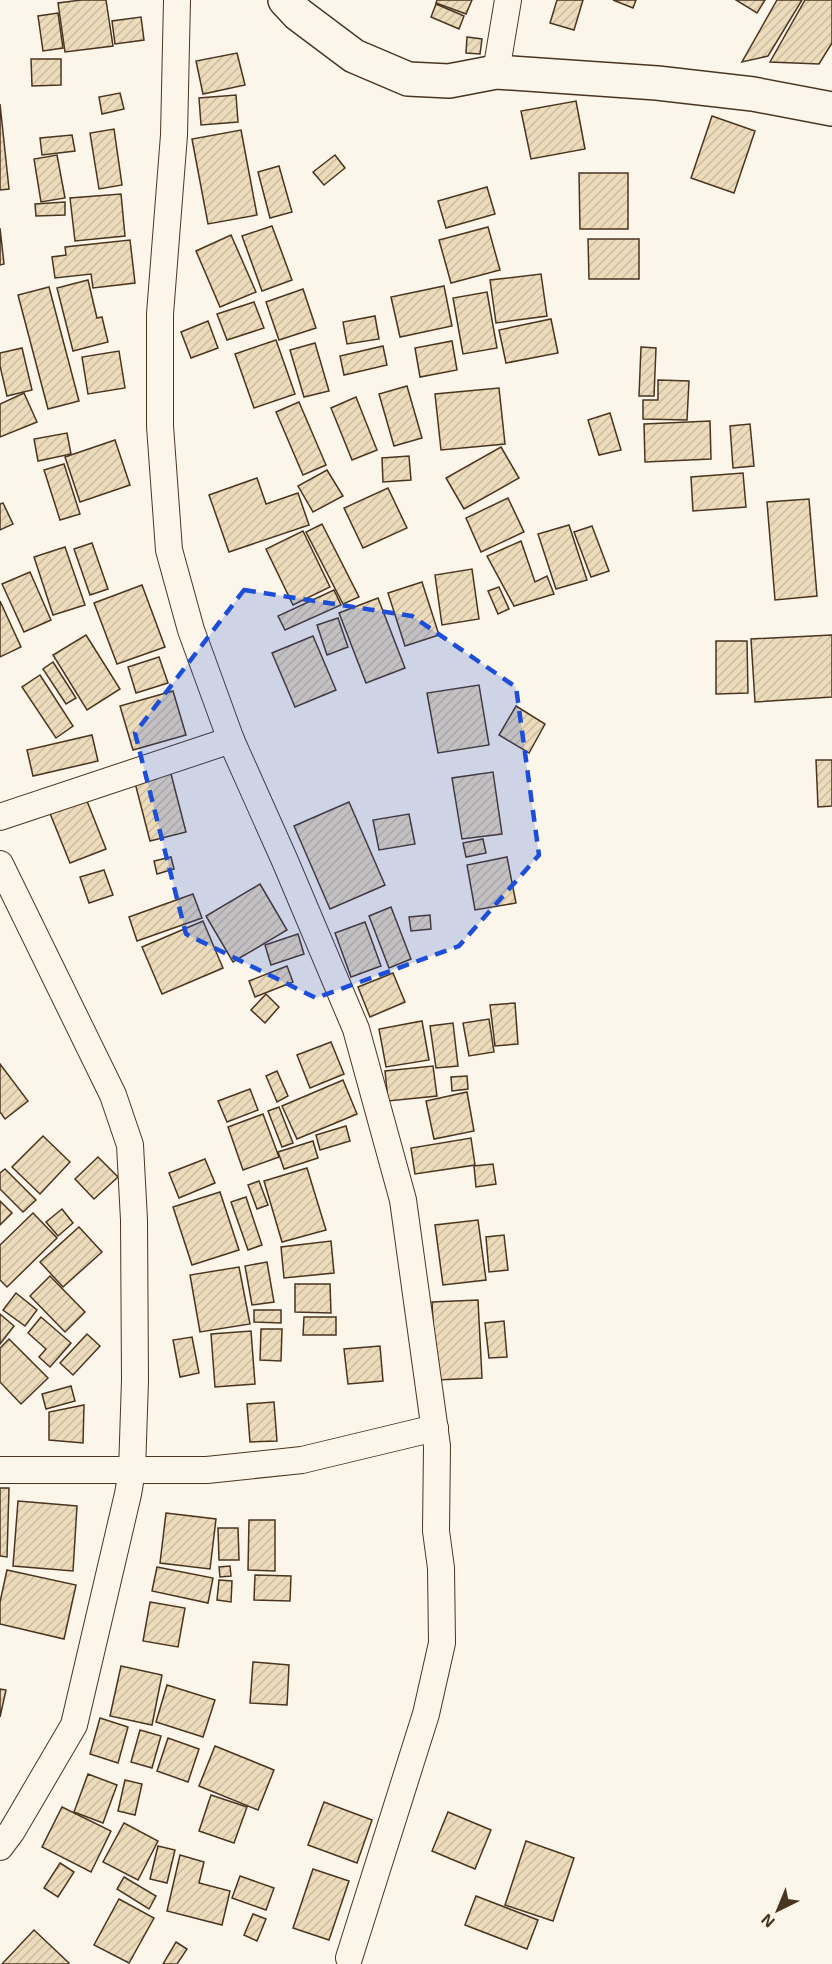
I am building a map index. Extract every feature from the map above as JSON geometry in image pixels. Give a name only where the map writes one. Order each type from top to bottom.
[{"type":"street","points":[[177,0],[174,135],[160,314],[160,426],[169,550],[191,630],[231,740],[356,1029],[403,1200],[437,1446],[436,1531],[441,1568],[441,1643],[426,1714],[349,1958]]},
{"type":"street","points":[[285,0],[298,14],[354,56],[408,79],[449,81],[496,72],[657,83],[753,94],[832,109]]},
{"type":"street","points":[[496,72],[507,0]]},
{"type":"street","points":[[0,817],[231,740]]},
{"type":"street","points":[[0,864],[113,1095],[129,1145],[134,1220],[135,1380],[132,1471],[128,1494],[74,1725],[12,1831],[0,1847]]},
{"type":"street","points":[[0,1470],[207,1470],[302,1460],[435,1428]]},
{"type":"highlighted area","points":[[244,590],[412,616],[516,687],[539,855],[459,946],[316,998],[186,934],[135,733]]},
{"type":"building","points":[[106,0],[113,46],[65,52],[58,3]]},
{"type":"building","points":[[437,0],[472,0],[466,14],[436,3]]},
{"type":"building","points":[[557,0],[583,0],[574,30],[550,23]]},
{"type":"building","points":[[613,0],[636,0],[633,8]]},
{"type":"building","points":[[736,0],[765,0],[757,13]]},
{"type":"building","points":[[777,0],[802,0],[768,56],[742,62]]},
{"type":"building","points":[[805,0],[832,0],[832,43],[819,64],[770,62]]},
{"type":"building","points":[[436,4],[464,16],[459,29],[431,17]]},
{"type":"building","points":[[58,13],[63,48],[43,51],[38,16]]},
{"type":"building","points":[[141,17],[144,40],[115,44],[112,21]]},
{"type":"building","points":[[467,37],[482,39],[480,54],[466,53]]},
{"type":"building","points":[[237,53],[245,85],[203,94],[196,61]]},
{"type":"building","points":[[31,59],[61,59],[61,85],[32,86]]},
{"type":"building","points":[[120,93],[124,109],[102,114],[99,97]]},
{"type":"building","points":[[236,95],[238,122],[201,125],[199,98]]},
{"type":"building","points":[[576,101],[585,149],[531,159],[521,111]]},
{"type":"building","points":[[0,104],[9,189],[0,190]]},
{"type":"building","points":[[712,116],[755,131],[734,193],[691,178]]},
{"type":"building","points":[[114,129],[122,185],[99,189],[90,133]]},
{"type":"building","points":[[241,130],[257,215],[208,224],[192,139]]},
{"type":"building","points":[[72,135],[75,151],[42,155],[40,138]]},
{"type":"building","points":[[57,155],[65,198],[41,202],[34,159]]},
{"type":"building","points":[[335,155],[345,168],[324,185],[313,172]]},
{"type":"building","points":[[279,166],[292,212],[270,218],[258,172]]},
{"type":"building","points":[[579,173],[628,173],[628,229],[580,229]]},
{"type":"building","points":[[487,187],[495,214],[446,228],[438,201]]},
{"type":"building","points":[[121,194],[125,236],[75,241],[70,198]]},
{"type":"building","points":[[65,202],[65,215],[36,216],[35,204]]},
{"type":"building","points":[[272,226],[292,280],[262,291],[242,236]]},
{"type":"building","points":[[488,227],[500,270],[451,283],[439,240]]},
{"type":"building","points":[[0,228],[4,264],[0,265]]},
{"type":"building","points":[[231,235],[256,292],[220,307],[196,251]]},
{"type":"building","points":[[588,239],[639,239],[639,279],[589,279]]},
{"type":"building","points":[[130,240],[135,283],[93,288],[91,274],[55,278],[52,257],[66,255],[65,247]]},
{"type":"building","points":[[541,274],[547,316],[496,323],[490,280]]},
{"type":"building","points":[[88,280],[97,318],[102,317],[108,342],[73,351],[57,288]]},
{"type":"building","points":[[444,286],[452,326],[400,337],[391,297]]},
{"type":"building","points":[[49,287],[79,401],[48,409],[18,295]]},
{"type":"building","points":[[303,289],[316,328],[279,340],[266,302]]},
{"type":"building","points":[[487,292],[497,348],[463,354],[453,298]]},
{"type":"building","points":[[254,302],[264,328],[227,340],[217,314]]},
{"type":"building","points":[[375,316],[379,339],[347,344],[343,322]]},
{"type":"building","points":[[551,319],[558,353],[506,363],[499,330]]},
{"type":"building","points":[[208,321],[218,348],[191,358],[181,332]]},
{"type":"building","points":[[276,340],[295,394],[254,408],[235,354]]},
{"type":"building","points":[[452,341],[457,370],[420,377],[415,348]]},
{"type":"building","points":[[315,343],[329,391],[304,397],[290,350]]},
{"type":"building","points":[[383,346],[387,365],[344,375],[340,356]]},
{"type":"building","points":[[641,347],[656,348],[654,396],[639,396]]},
{"type":"building","points":[[22,348],[32,390],[7,396],[0,366],[0,353]]},
{"type":"building","points":[[119,351],[125,388],[88,394],[82,357]]},
{"type":"building","points":[[658,380],[689,381],[687,420],[643,419],[643,400],[658,400]]},
{"type":"building","points":[[407,386],[422,438],[394,446],[379,394]]},
{"type":"building","points":[[499,388],[505,444],[441,450],[435,394]]},
{"type":"building","points":[[24,393],[37,422],[0,437],[0,404]]},
{"type":"building","points":[[356,397],[377,450],[352,460],[331,408]]},
{"type":"building","points":[[299,402],[326,465],[303,475],[276,412]]},
{"type":"building","points":[[610,413],[621,450],[599,455],[588,420]]},
{"type":"building","points":[[710,421],[711,459],[645,462],[644,424]]},
{"type":"building","points":[[750,424],[754,466],[733,468],[730,426]]},
{"type":"building","points":[[67,433],[71,454],[38,461],[34,439]]},
{"type":"building","points":[[115,440],[130,485],[80,502],[65,457]]},
{"type":"building","points":[[501,447],[519,478],[464,509],[446,478]]},
{"type":"building","points":[[409,456],[411,480],[383,482],[382,458]]},
{"type":"building","points":[[64,464],[80,514],[60,520],[44,470]]},
{"type":"building","points":[[327,470],[343,496],[313,512],[298,486]]},
{"type":"building","points":[[743,473],[746,507],[693,511],[691,477]]},
{"type":"building","points":[[257,478],[266,504],[298,493],[309,525],[229,552],[209,495]]},
{"type":"building","points":[[388,488],[407,528],[363,548],[344,508]]},
{"type":"building","points":[[508,498],[524,532],[481,552],[466,518]]},
{"type":"building","points":[[809,499],[817,596],[775,600],[767,502]]},
{"type":"building","points":[[3,503],[13,524],[0,530],[0,504]]},
{"type":"building","points":[[322,524],[359,597],[343,604],[306,532]]},
{"type":"building","points":[[569,525],[587,580],[556,589],[538,534]]},
{"type":"building","points":[[592,526],[609,571],[591,577],[574,532]]},
{"type":"building","points":[[303,531],[330,587],[293,605],[266,549]]},
{"type":"building","points":[[521,541],[535,582],[547,576],[554,594],[514,606],[487,556]]},
{"type":"building","points":[[92,543],[108,589],[90,595],[74,549]]},
{"type":"building","points":[[65,547],[85,605],[53,615],[34,557]]},
{"type":"building","points":[[472,569],[479,619],[442,625],[435,575]]},
{"type":"building","points":[[30,572],[51,620],[24,632],[2,584]]},
{"type":"building","points":[[422,582],[439,635],[405,646],[388,593]]},
{"type":"building","points":[[142,585],[165,647],[117,664],[94,603]]},
{"type":"building","points":[[499,587],[509,609],[498,614],[488,591]]},
{"type":"building","points":[[334,590],[341,605],[285,630],[278,616]]},
{"type":"building","points":[[378,598],[405,668],[366,683],[339,613]]},
{"type":"building","points":[[0,601],[21,647],[0,657]]},
{"type":"building","points":[[338,618],[348,647],[327,655],[317,625]]},
{"type":"building","points":[[86,635],[120,689],[87,710],[53,655]]},
{"type":"building","points":[[832,635],[832,697],[755,702],[751,639]]},
{"type":"building","points":[[313,636],[336,690],[295,707],[272,653]]},
{"type":"building","points":[[716,641],[747,641],[748,693],[716,694]]},
{"type":"building","points":[[159,657],[168,683],[136,693],[128,667]]},
{"type":"building","points":[[53,662],[76,698],[66,704],[43,669]]},
{"type":"building","points":[[40,675],[73,726],[56,738],[22,687]]},
{"type":"building","points":[[479,685],[489,745],[438,753],[427,693]]},
{"type":"building","points":[[173,691],[186,735],[133,750],[120,706]]},
{"type":"building","points":[[516,706],[545,724],[529,753],[499,735]]},
{"type":"building","points":[[92,735],[98,761],[33,776],[27,750]]},
{"type":"building","points":[[816,760],[832,760],[832,806],[818,807]]},
{"type":"building","points":[[170,770],[186,832],[150,841],[134,779]]},
{"type":"building","points":[[493,772],[502,834],[462,839],[452,778]]},
{"type":"building","points":[[85,796],[106,849],[70,863],[49,811]]},
{"type":"building","points":[[349,802],[385,885],[330,909],[294,826]]},
{"type":"building","points":[[409,814],[415,844],[379,850],[373,820]]},
{"type":"building","points":[[483,839],[486,853],[466,857],[463,843]]},
{"type":"building","points":[[171,857],[174,869],[157,874],[154,861]]},
{"type":"building","points":[[507,857],[516,903],[475,910],[467,865]]},
{"type":"building","points":[[104,870],[113,895],[89,903],[80,877]]},
{"type":"building","points":[[260,884],[287,930],[233,962],[206,916]]},
{"type":"building","points":[[193,894],[202,918],[137,941],[129,917]]},
{"type":"building","points":[[391,907],[411,959],[389,968],[369,916]]},
{"type":"building","points":[[430,915],[431,929],[411,931],[409,917]]},
{"type":"building","points":[[203,921],[223,968],[162,994],[142,947]]},
{"type":"building","points":[[365,922],[381,966],[351,977],[335,933]]},
{"type":"building","points":[[298,934],[304,954],[271,965],[265,945]]},
{"type":"building","points":[[287,966],[293,982],[255,997],[249,981]]},
{"type":"building","points":[[393,973],[405,1002],[370,1017],[358,987]]},
{"type":"building","points":[[266,994],[279,1007],[265,1023],[251,1010]]},
{"type":"building","points":[[515,1003],[518,1044],[495,1046],[490,1005]]},
{"type":"building","points":[[489,1019],[494,1052],[469,1056],[463,1023]]},
{"type":"building","points":[[422,1021],[429,1060],[386,1067],[379,1029]]},
{"type":"building","points":[[453,1023],[458,1066],[436,1068],[430,1026]]},
{"type":"building","points":[[331,1042],[344,1074],[310,1088],[297,1055]]},
{"type":"building","points":[[0,1064],[28,1101],[5,1119],[0,1112]]},
{"type":"building","points":[[433,1066],[437,1096],[388,1101],[385,1071]]},
{"type":"building","points":[[277,1071],[288,1096],[277,1102],[266,1076]]},
{"type":"building","points":[[467,1076],[468,1089],[452,1091],[451,1077]]},
{"type":"building","points":[[343,1080],[357,1114],[297,1139],[282,1106]]},
{"type":"building","points":[[250,1089],[258,1110],[227,1122],[218,1101]]},
{"type":"building","points":[[467,1092],[474,1131],[434,1139],[426,1101]]},
{"type":"building","points":[[279,1107],[293,1143],[282,1147],[268,1111]]},
{"type":"building","points":[[263,1114],[279,1157],[243,1170],[228,1127]]},
{"type":"building","points":[[346,1126],[350,1141],[320,1150],[316,1135]]},
{"type":"building","points":[[43,1136],[70,1162],[40,1194],[12,1167]]},
{"type":"building","points":[[471,1138],[475,1165],[415,1174],[411,1148]]},
{"type":"building","points":[[313,1141],[318,1158],[284,1169],[278,1152]]},
{"type":"building","points":[[98,1157],[118,1177],[94,1199],[75,1179]]},
{"type":"building","points":[[205,1159],[215,1183],[179,1198],[169,1173]]},
{"type":"building","points":[[493,1164],[496,1184],[476,1187],[474,1166]]},
{"type":"building","points":[[307,1168],[326,1230],[282,1242],[264,1181]]},
{"type":"building","points":[[5,1169],[36,1200],[23,1212],[0,1189],[0,1173]]},
{"type":"building","points":[[259,1181],[268,1205],[257,1209],[248,1185]]},
{"type":"building","points":[[220,1192],[239,1250],[192,1265],[173,1207]]},
{"type":"building","points":[[246,1197],[262,1245],[248,1250],[231,1202]]},
{"type":"building","points":[[0,1201],[12,1213],[0,1225]]},
{"type":"building","points":[[62,1209],[73,1223],[58,1236],[46,1222]]},
{"type":"building","points":[[33,1213],[57,1238],[7,1287],[0,1280],[0,1245]]},
{"type":"building","points":[[478,1220],[486,1280],[443,1285],[435,1225]]},
{"type":"building","points":[[79,1227],[102,1252],[63,1287],[40,1262]]},
{"type":"building","points":[[504,1235],[508,1270],[489,1272],[486,1237]]},
{"type":"building","points":[[331,1241],[334,1273],[284,1278],[281,1247]]},
{"type":"building","points":[[267,1262],[274,1302],[252,1305],[245,1266]]},
{"type":"building","points":[[239,1267],[250,1324],[200,1332],[190,1275]]},
{"type":"building","points":[[50,1276],[85,1312],[65,1332],[30,1296]]},
{"type":"building","points":[[295,1284],[330,1284],[331,1313],[295,1312]]},
{"type":"building","points":[[16,1293],[37,1310],[25,1326],[3,1310]]},
{"type":"building","points":[[478,1300],[482,1378],[436,1380],[432,1302]]},
{"type":"building","points":[[254,1310],[281,1310],[281,1323],[254,1322]]},
{"type":"building","points":[[0,1314],[14,1326],[0,1344]]},
{"type":"building","points":[[41,1317],[71,1343],[50,1367],[39,1357],[46,1349],[28,1333]]},
{"type":"building","points":[[304,1317],[336,1317],[336,1335],[303,1335]]},
{"type":"building","points":[[504,1321],[507,1357],[489,1358],[485,1323]]},
{"type":"building","points":[[261,1329],[282,1329],[281,1361],[260,1360]]},
{"type":"building","points":[[251,1331],[255,1384],[215,1387],[211,1334]]},
{"type":"building","points":[[87,1334],[100,1346],[73,1375],[60,1363]]},
{"type":"building","points":[[192,1337],[199,1373],[180,1377],[173,1340]]},
{"type":"building","points":[[9,1339],[48,1378],[21,1404],[0,1382],[0,1348]]},
{"type":"building","points":[[380,1346],[383,1381],[348,1384],[344,1349]]},
{"type":"building","points":[[71,1386],[75,1401],[46,1409],[42,1394]]},
{"type":"building","points":[[274,1402],[277,1441],[250,1442],[247,1404]]},
{"type":"building","points":[[84,1405],[83,1443],[49,1440],[49,1412]]},
{"type":"building","points":[[0,1488],[9,1488],[7,1557],[0,1556]]},
{"type":"building","points":[[18,1501],[77,1506],[73,1571],[13,1566]]},
{"type":"building","points":[[166,1513],[216,1519],[210,1569],[160,1563]]},
{"type":"building","points":[[249,1520],[275,1520],[275,1571],[248,1570]]},
{"type":"building","points":[[218,1528],[238,1528],[239,1560],[219,1560]]},
{"type":"building","points":[[230,1566],[231,1576],[220,1577],[219,1567]]},
{"type":"building","points":[[157,1567],[213,1578],[208,1603],[152,1591]]},
{"type":"building","points":[[7,1570],[76,1585],[64,1639],[0,1624],[0,1602]]},
{"type":"building","points":[[255,1575],[291,1576],[290,1601],[254,1600]]},
{"type":"building","points":[[219,1580],[232,1581],[231,1602],[217,1600]]},
{"type":"building","points":[[150,1602],[185,1608],[178,1647],[143,1641]]},
{"type":"building","points":[[253,1662],[289,1665],[287,1705],[250,1703]]},
{"type":"building","points":[[121,1666],[162,1675],[152,1725],[110,1716]]},
{"type":"building","points":[[167,1685],[215,1700],[203,1737],[156,1722]]},
{"type":"building","points":[[0,1689],[6,1690],[0,1717]]},
{"type":"building","points":[[100,1718],[128,1727],[118,1763],[90,1754]]},
{"type":"building","points":[[140,1730],[161,1736],[152,1768],[131,1762]]},
{"type":"building","points":[[168,1738],[199,1749],[188,1782],[157,1771]]},
{"type":"building","points":[[215,1746],[274,1770],[258,1810],[199,1786]]},
{"type":"building","points":[[88,1774],[117,1785],[103,1823],[74,1812]]},
{"type":"building","points":[[125,1780],[142,1784],[135,1815],[118,1811]]},
{"type":"building","points":[[211,1795],[247,1807],[234,1843],[199,1831]]},
{"type":"building","points":[[324,1802],[372,1820],[357,1863],[308,1845]]},
{"type":"building","points":[[62,1807],[111,1831],[91,1872],[42,1847]]},
{"type":"building","points":[[448,1812],[491,1830],[475,1869],[432,1851]]},
{"type":"building","points":[[124,1823],[158,1841],[138,1880],[103,1862]]},
{"type":"building","points":[[526,1841],[574,1858],[553,1921],[505,1905]]},
{"type":"building","points":[[158,1846],[175,1850],[167,1883],[150,1879]]},
{"type":"building","points":[[180,1855],[204,1862],[199,1883],[230,1891],[222,1925],[167,1911]]},
{"type":"building","points":[[60,1863],[74,1872],[58,1897],[44,1888]]},
{"type":"building","points":[[313,1869],[349,1881],[329,1940],[293,1928]]},
{"type":"building","points":[[240,1876],[274,1888],[266,1910],[232,1898]]},
{"type":"building","points":[[124,1877],[156,1896],[149,1909],[117,1889]]},
{"type":"building","points":[[476,1896],[538,1920],[527,1949],[465,1925]]},
{"type":"building","points":[[119,1899],[154,1918],[129,1963],[94,1945]]},
{"type":"building","points":[[253,1914],[266,1919],[257,1941],[244,1935]]},
{"type":"building","points":[[34,1930],[69,1963],[2,1964]]},
{"type":"building","points":[[176,1942],[187,1949],[177,1964],[163,1964]]}]
